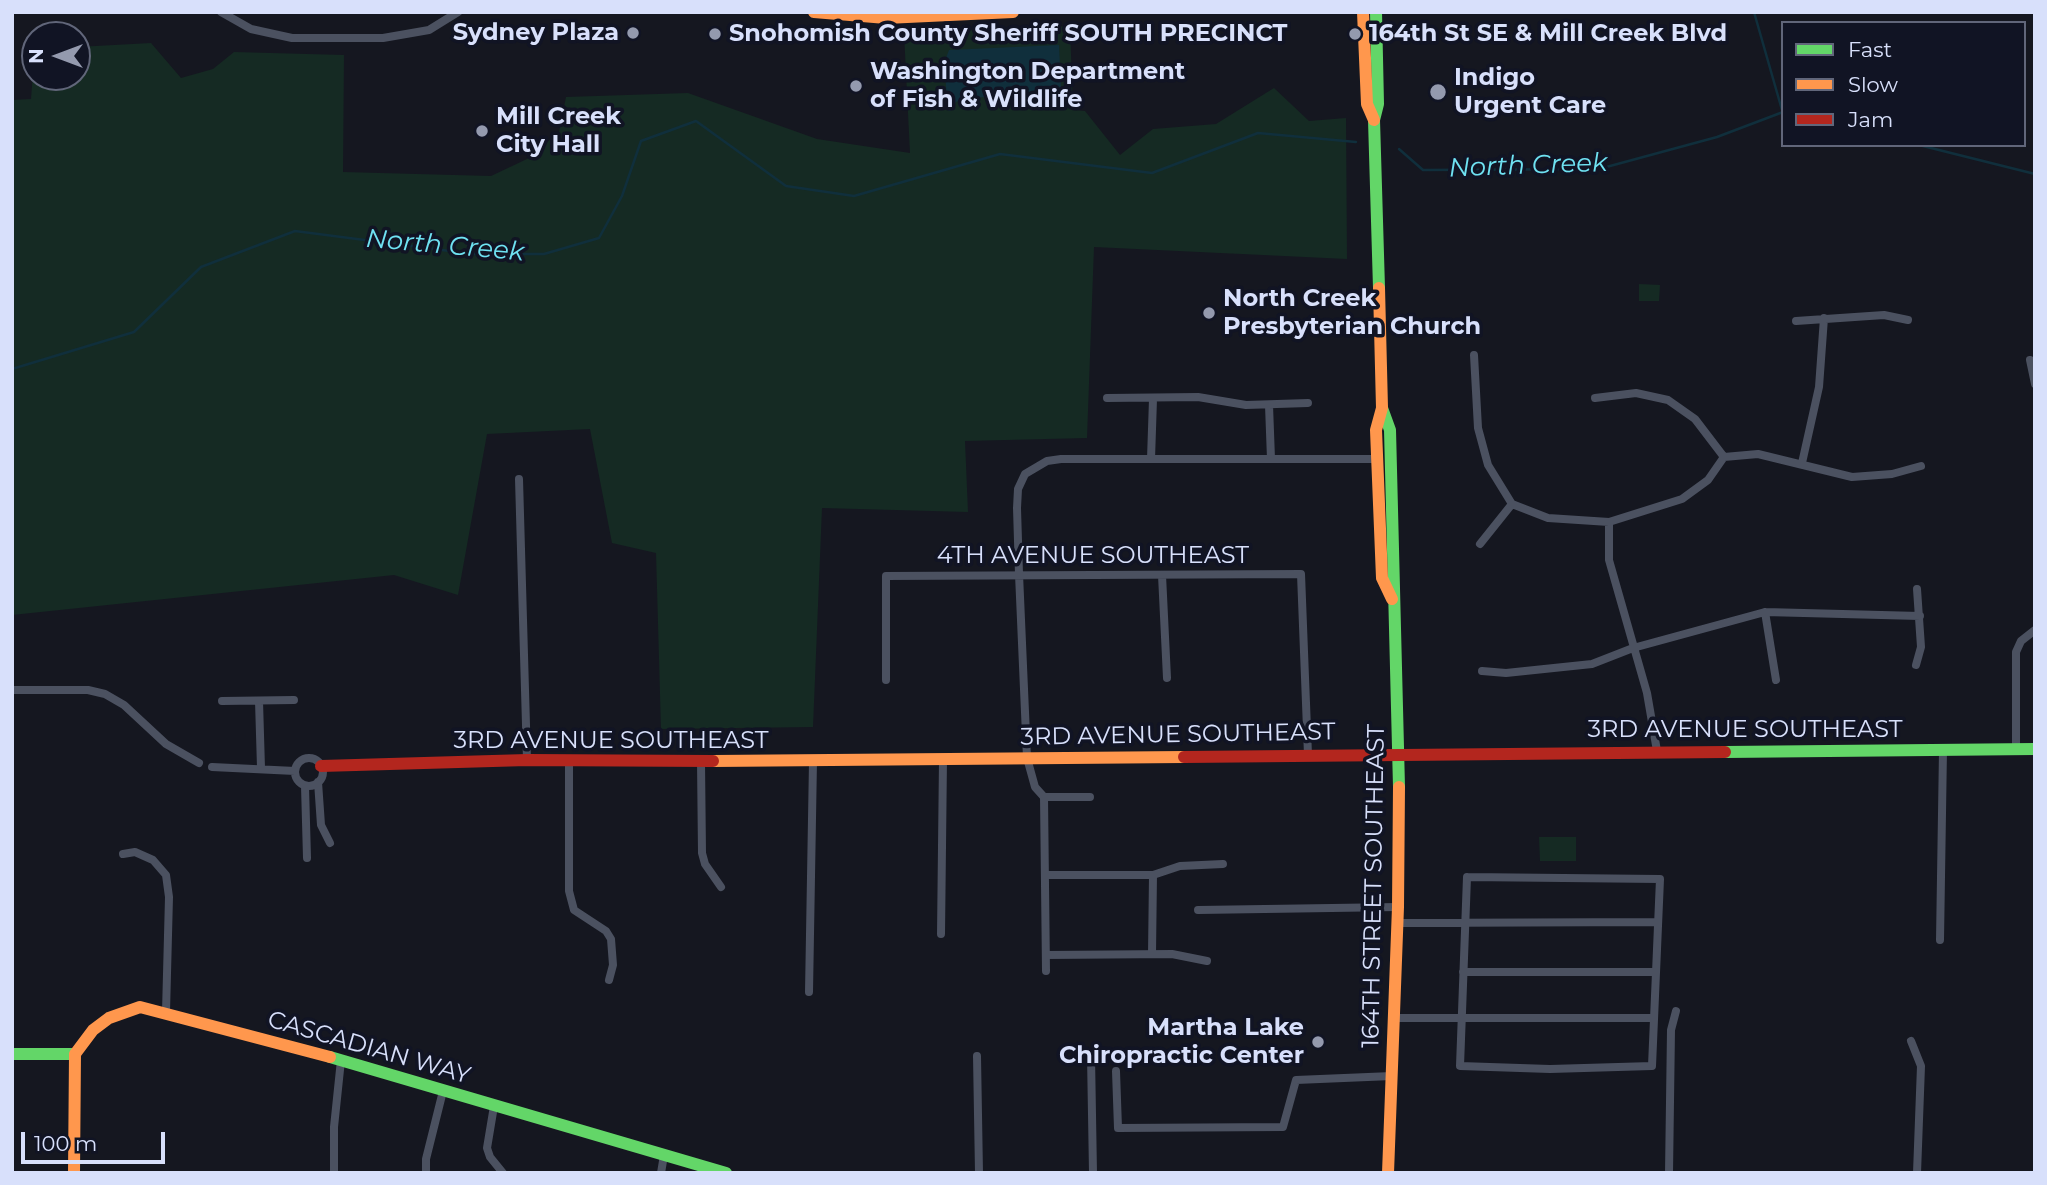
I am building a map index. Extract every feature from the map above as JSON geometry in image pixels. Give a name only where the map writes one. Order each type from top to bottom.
[{"type":"street","points":[[221,12],[251,29],[292,38],[383,38],[429,30],[458,12]]},
{"type":"street","points":[[814,12],[886,18],[1013,12]]},
{"type":"street","name":"164TH STREET SOUTHEAST","points":[[1363,12],[1367,104],[1374,120]]},
{"type":"street","name":"164TH STREET SOUTHEAST","points":[[1376,12],[1378,104],[1374,120],[1382,408],[1376,430],[1382,578],[1392,599]]},
{"type":"street","points":[[1796,321],[1884,315],[1908,320]]},
{"type":"street","points":[[1802,463],[1819,387],[1824,318]]},
{"type":"street","points":[[1474,355],[1478,428],[1488,466],[1512,504],[1548,517],[1609,522],[1682,499],[1708,480],[1724,457]]},
{"type":"street","points":[[2030,360],[2035,384]]},
{"type":"street","points":[[1595,398],[1636,393],[1668,400],[1695,419],[1724,457]]},
{"type":"street","points":[[1107,398],[1198,397],[1246,405],[1308,404]]},
{"type":"street","points":[[1151,459],[1153,398]]},
{"type":"street","points":[[1269,405],[1271,459]]},
{"type":"street","name":"164TH STREET SOUTHEAST","points":[[1382,408],[1390,430],[1396,575],[1392,599],[1399,755],[1398,907],[1388,1173]]},
{"type":"street","points":[[1724,457],[1758,454],[1802,463],[1839,475],[1865,477],[1892,474],[1921,466]]},
{"type":"street","points":[[1046,971],[1044,797],[1032,780],[1027,758],[1019,574],[1018,489],[1025,474],[1047,461],[1377,459]]},
{"type":"street","points":[[519,479],[527,760]]},
{"type":"street","points":[[1480,544],[1512,504]]},
{"type":"street","points":[[1609,522],[1609,560],[1647,693],[1657,751]]},
{"type":"street","name":"4TH AVENUE SOUTHEAST","points":[[886,680],[886,576],[1301,574],[1308,755]]},
{"type":"street","points":[[1162,575],[1167,678]]},
{"type":"street","points":[[1916,665],[1921,647],[1917,589]]},
{"type":"street","points":[[1765,612],[1776,680]]},
{"type":"street","points":[[1482,671],[1506,673],[1592,664],[1633,649],[1765,612],[1920,616]]},
{"type":"street","points":[[2016,749],[2015,660],[2021,641],[2035,630]]},
{"type":"street","points":[[12,690],[88,691],[105,694],[124,705],[166,744],[199,763]]},
{"type":"street","points":[[222,701],[294,700]]},
{"type":"street","points":[[258,701],[261,768]]},
{"type":"street","name":"3RD AVENUE SOUTHEAST","points":[[321,766],[527,760],[701,762],[2035,749]]},
{"type":"street","points":[[1940,940],[1943,750]]},
{"type":"street","points":[[305,786],[297,780],[295,771],[298,762],[306,758],[315,760],[321,766],[322,775],[318,782],[321,825],[330,843]]},
{"type":"street","points":[[941,934],[943,759]]},
{"type":"street","points":[[569,760],[572,904],[578,914],[606,931],[611,939],[613,958],[609,980]]},
{"type":"street","points":[[809,992],[813,761]]},
{"type":"street","points":[[701,762],[702,853],[705,864],[721,887]]},
{"type":"street","points":[[212,767],[295,771]]},
{"type":"street","points":[[305,786],[318,782]]},
{"type":"street","points":[[305,786],[307,858]]},
{"type":"street","points":[[1044,797],[1090,797]]},
{"type":"street","points":[[123,854],[135,852],[153,860],[166,875],[169,897],[166,1012]]},
{"type":"street","points":[[1046,875],[1153,875],[1180,866],[1223,864]]},
{"type":"street","points":[[1152,954],[1153,875]]},
{"type":"street","points":[[1466,877],[1660,879],[1658,922],[1652,1066],[1550,1069],[1460,1066],[1466,877]]},
{"type":"street","points":[[1198,910],[1398,907]]},
{"type":"street","points":[[1397,923],[1658,922]]},
{"type":"street","points":[[1046,955],[1152,954],[1207,961]]},
{"type":"street","points":[[1463,972],[1656,972]]},
{"type":"street","name":"CASCADIAN WAY","points":[[75,1054],[93,1030],[109,1018],[140,1007],[341,1060],[494,1107],[724,1172]]},
{"type":"street","points":[[1669,1173],[1671,1030],[1676,1011]]},
{"type":"street","points":[[1394,1018],[1654,1018]]},
{"type":"street","points":[[1911,1041],[1921,1066],[1917,1173]]},
{"type":"street","points":[[12,1054],[75,1054],[74,1173]]},
{"type":"street","points":[[977,1056],[979,1173]]},
{"type":"street","points":[[1091,1056],[1093,1173]]},
{"type":"street","points":[[334,1173],[334,1127],[341,1060]]},
{"type":"street","points":[[1116,1071],[1118,1128],[1283,1127],[1296,1080],[1392,1076]]},
{"type":"street","points":[[426,1173],[426,1159],[443,1091]]},
{"type":"street","points":[[494,1107],[487,1148],[490,1157],[503,1173]]},
{"type":"street","points":[[661,1173],[664,1155]]},
{"type":"green space","points":[[1070,26],[1073,110],[1085,111],[1120,155],[1153,129],[1216,124],[1274,88],[1309,121],[1346,118],[1347,259],[1094,247],[1087,438],[965,441],[968,512],[822,508],[813,727],[661,729],[656,553],[612,543],[590,429],[487,434],[458,595],[394,575],[12,615],[12,100],[31,99],[32,91],[91,91],[91,46],[151,43],[181,78],[213,69],[234,52],[344,55],[343,172],[491,176],[527,159],[559,132],[566,97],[688,93],[817,139],[910,153],[904,33]]},
{"type":"green space","points":[[1639,284],[1660,285],[1659,301],[1639,301]]},
{"type":"green space","points":[[1539,837],[1576,837],[1576,861],[1540,861]]},
{"type":"water","points":[[1059,45],[1061,89],[1056,94],[965,98],[956,102],[950,111],[943,108],[947,98],[944,63],[949,50]]},
{"type":"waterway","points":[[1754,12],[1781,106]]},
{"type":"waterway","name":"North Creek","points":[[1399,149],[1423,170],[1599,169],[1717,137],[1781,113]]},
{"type":"waterway","name":"North Creek","points":[[12,369],[134,332],[201,267],[295,231],[473,254],[544,254],[599,238],[622,196],[641,141],[696,121],[786,186],[854,196],[1000,154],[1152,173],[1258,133],[1356,142]]},
{"type":"waterway","name":"North Creek","points":[[1927,147],[2035,174]]},
{"type":"traffic: fast","points":[[1376,12],[1378,104],[1374,120],[1379,288]]},
{"type":"traffic: fast","points":[[1382,408],[1390,430],[1399,787]]},
{"type":"traffic: fast","points":[[1725,752],[2035,749]]},
{"type":"traffic: fast","points":[[12,1054],[75,1054]]},
{"type":"traffic: fast","points":[[330,1057],[726,1173]]},
{"type":"traffic: slow","points":[[814,12],[886,18],[1013,12]]},
{"type":"traffic: slow","points":[[1363,12],[1367,104],[1374,120]]},
{"type":"traffic: slow","points":[[1379,288],[1382,408],[1376,430],[1382,578],[1392,599]]},
{"type":"traffic: slow","points":[[713,761],[1184,757]]},
{"type":"traffic: slow","points":[[1388,1173],[1398,907],[1399,787]]},
{"type":"traffic: slow","points":[[75,1054],[93,1030],[109,1018],[140,1007],[330,1057]]},
{"type":"traffic: slow","points":[[74,1173],[75,1054]]},
{"type":"traffic: jam","points":[[1184,757],[1725,752]]},
{"type":"traffic: jam","points":[[321,766],[527,760],[713,761]]},
{"type":"place","name":"Sydney Plaza","points":[[633,33]]},
{"type":"place","name":"Snohomish County Sheriff SOUTH PRECINCT","points":[[715,34]]},
{"type":"place","name":"164th St SE & Mill Creek Blvd","points":[[1355,34]]},
{"type":"place","name":"Washington Department of Fish & Wildlife","points":[[856,86]]},
{"type":"place","name":"Indigo Urgent Care","points":[[1438,92]]},
{"type":"place","name":"Mill Creek City Hall","points":[[482,131]]},
{"type":"place","name":"North Creek Presbyterian Church","points":[[1209,313]]},
{"type":"place","name":"Martha Lake Chiropractic Center","points":[[1318,1042]]}]
